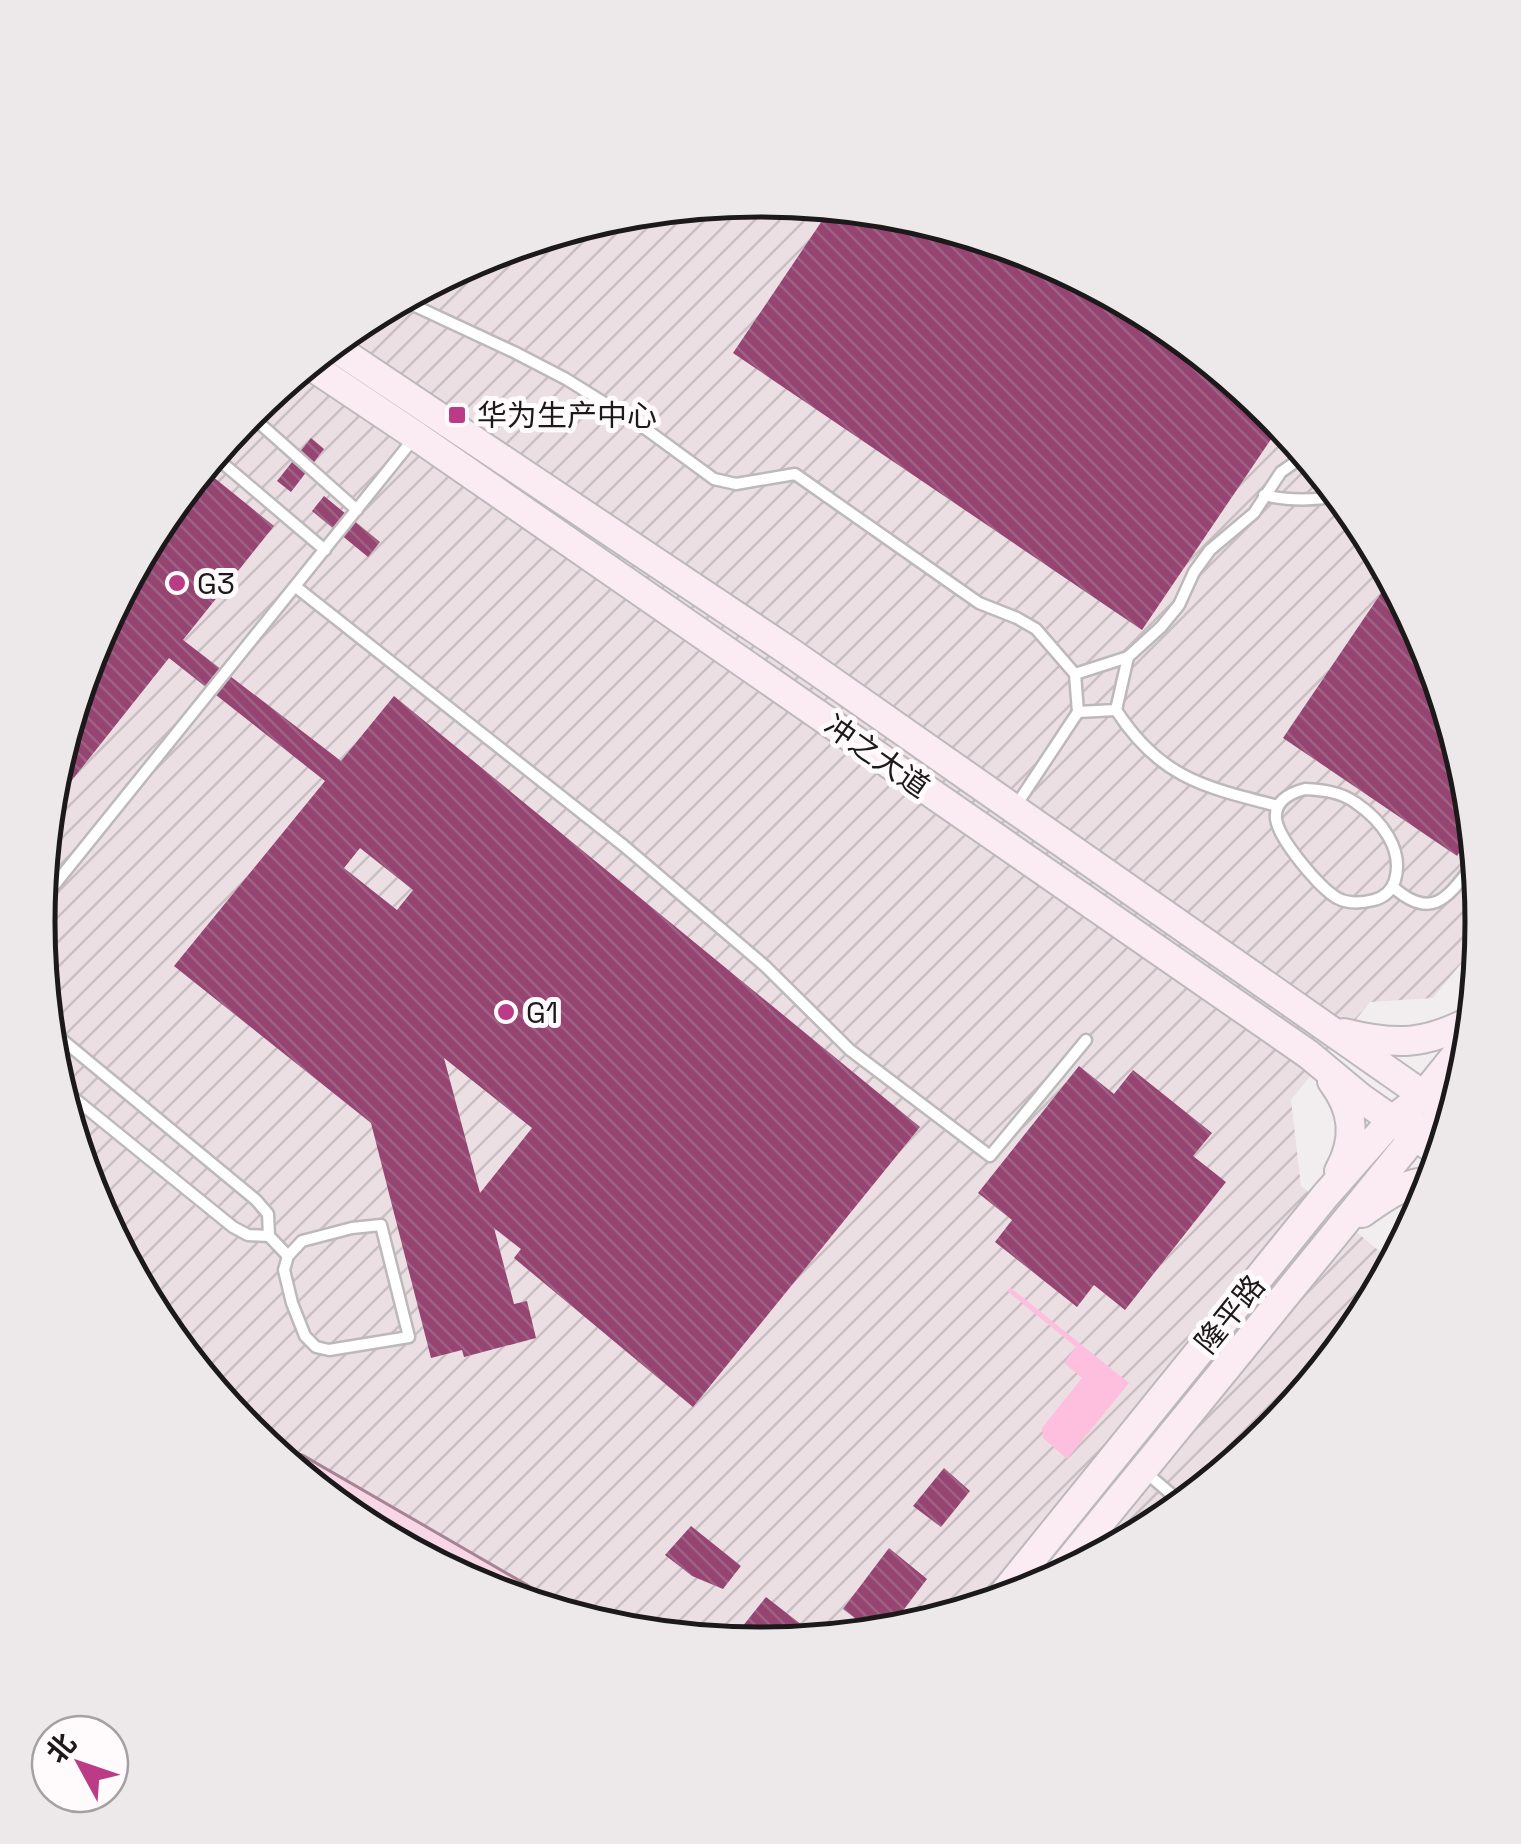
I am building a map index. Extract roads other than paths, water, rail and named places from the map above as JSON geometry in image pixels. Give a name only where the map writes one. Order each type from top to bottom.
[{"type":"main road","name":"冲之大道","points":[[344,353],[787,650],[1423,1096],[1442,1104]]},
{"type":"main road","name":"冲之大道","points":[[320,371],[1308,1054],[1430,1146]]},
{"type":"main road","points":[[1328,1028],[1379,1041],[1404,1042],[1458,1027]]},
{"type":"main road","points":[[1308,1054],[1336,1086],[1351,1126],[1350,1151],[1325,1196]]},
{"type":"main road","name":"隆平路","points":[[1073,1555],[1333,1235],[1423,1096],[1452,1060]]},
{"type":"main road","name":"隆平路","points":[[1014,1580],[1325,1196],[1403,1128],[1439,1114]]},
{"type":"main road","points":[[1333,1235],[1384,1197],[1416,1182]]},
{"type":"lane","points":[[416,307],[566,379],[644,427],[714,478],[736,484],[795,474],[978,603],[1032,626],[1075,674],[1078,712],[1014,808]]},
{"type":"lane","points":[[261,424],[357,510]]},
{"type":"lane","points":[[57,882],[416,436]]},
{"type":"lane","points":[[1075,674],[1128,657],[1161,626],[1179,605],[1194,572],[1210,550],[1254,514],[1281,472],[1295,462]]},
{"type":"lane","points":[[224,464],[325,550]]},
{"type":"lane","points":[[1264,496],[1324,498]]},
{"type":"lane","points":[[296,587],[624,846],[765,966],[850,1050],[990,1156],[1086,1040]]},
{"type":"lane","points":[[1128,657],[1116,710],[1152,756],[1180,775],[1211,788],[1278,806]]},
{"type":"lane","points":[[1078,712],[1116,710]]},
{"type":"lane","points":[[1304,789],[1327,790],[1353,800],[1376,820],[1392,842],[1399,866],[1393,887],[1371,901],[1340,900],[1299,860],[1281,832],[1276,819],[1278,806],[1288,793],[1304,789]]},
{"type":"lane","points":[[1393,887],[1406,899],[1435,904],[1451,893],[1464,876]]},
{"type":"lane","points":[[66,1043],[256,1200],[268,1214],[269,1236],[288,1256]]},
{"type":"lane","points":[[78,1102],[234,1228],[248,1235],[269,1236]]},
{"type":"lane","points":[[381,1225],[409,1337],[329,1350],[316,1347],[305,1336],[292,1304],[284,1270],[288,1256],[302,1241],[381,1225]]},
{"type":"lane","points":[[1143,1470],[1172,1495]]},
{"type":"place","name":"华为生产中心","points":[[457,415]]},
{"type":"place","name":"G3","points":[[177,583]]},
{"type":"place","name":"G1","points":[[506,1012]]}]
